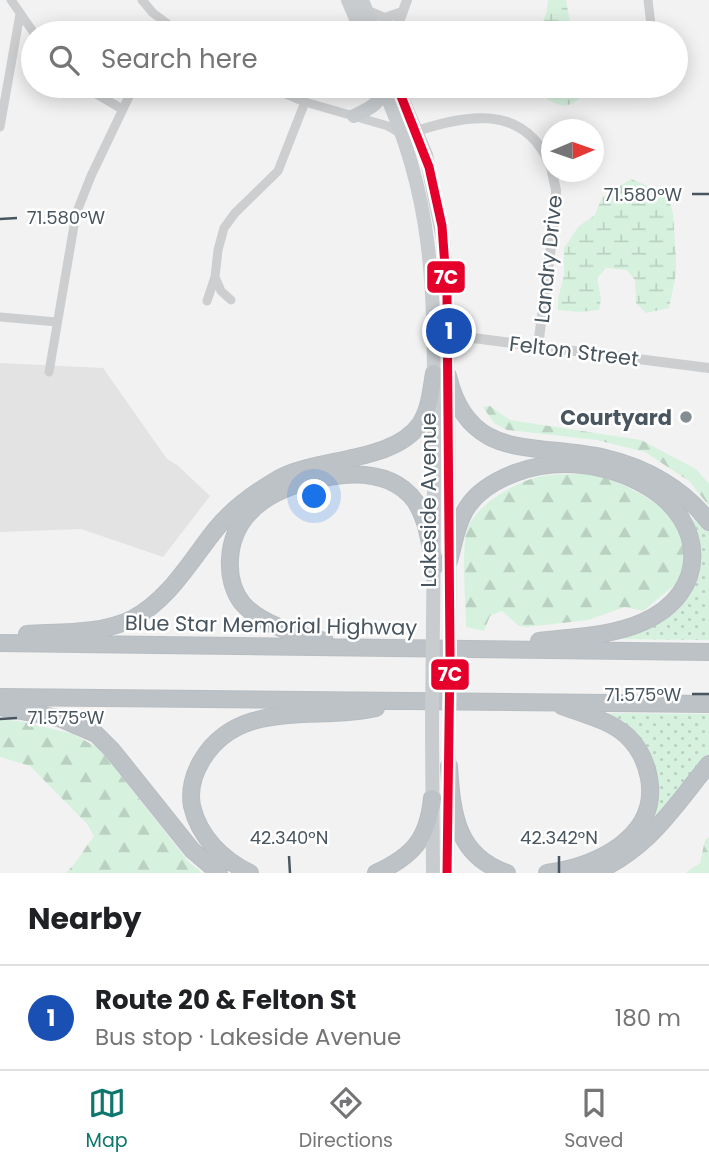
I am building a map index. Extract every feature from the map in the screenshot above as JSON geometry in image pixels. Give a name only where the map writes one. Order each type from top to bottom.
[{"type":"highway","points":[[441,374],[466,419],[485,435],[509,444],[601,457],[631,466],[680,492],[709,522]]},
{"type":"highway","points":[[0,636],[101,628],[138,615],[178,578],[216,528],[250,496],[294,472],[377,450],[400,441],[411,433],[420,424],[441,374]]},
{"type":"highway","points":[[442,564],[464,513],[478,494],[518,472],[565,463],[607,470],[647,486],[675,510],[687,530],[694,567],[688,586],[674,603],[644,622],[607,632],[468,649]]},
{"type":"highway","points":[[365,648],[297,633],[262,619],[243,603],[234,587],[230,560],[234,537],[246,517],[270,496],[305,481],[359,474],[375,476],[391,480],[414,500],[424,517],[442,564]]},
{"type":"highway","name":"Blue Star Memorial Highway","points":[[0,643],[709,652]]},
{"type":"highway","points":[[0,696],[709,704]]},
{"type":"highway","points":[[250,873],[216,850],[194,815],[191,790],[205,754],[240,726],[267,717],[372,709],[407,700]]},
{"type":"highway","points":[[547,873],[581,865],[619,848],[644,819],[650,793],[649,776],[643,760],[625,734],[605,723],[553,703]]},
{"type":"highway","points":[[0,707],[59,718],[96,734],[112,750],[192,850],[219,873]]},
{"type":"highway","points":[[593,873],[648,839],[709,764]]},
{"type":"highway","points":[[449,766],[453,806],[465,843],[489,865],[507,873]]},
{"type":"highway","points":[[376,873],[401,859],[419,842],[426,828],[432,798]]},
{"type":"main road","points":[[348,0],[357,21]]},
{"type":"main road","points":[[354,116],[371,109],[378,98]]},
{"type":"main road","points":[[390,98],[410,133]]},
{"type":"main road","points":[[400,98],[410,133]]},
{"type":"main road","name":"Lakeside Avenue","points":[[410,133],[429,167],[442,226],[447,294],[447,358],[441,374]]},
{"type":"main road","name":"Lakeside Avenue","points":[[410,133],[429,241],[441,374],[442,564],[450,621],[447,873]]},
{"type":"main road","name":"Lakeside Avenue","points":[[433,873],[433,621],[442,564]]},
{"type":"street","points":[[11,0],[25,21]]},
{"type":"street","points":[[142,0],[164,21]]},
{"type":"street","points":[[399,21],[407,0]]},
{"type":"street","points":[[648,0],[651,21]]},
{"type":"street","points":[[364,5],[385,18],[402,12]]},
{"type":"street","points":[[0,127],[20,14]]},
{"type":"street","points":[[103,98],[122,109]]},
{"type":"street","points":[[49,372],[70,240],[79,206],[128,98]]},
{"type":"street","points":[[294,98],[410,133]]},
{"type":"street","points":[[207,300],[215,276],[224,228],[234,214],[278,171],[305,103]]},
{"type":"street","name":"Landry Drive","points":[[410,133],[471,117],[484,117],[513,125],[541,149]]},
{"type":"street","name":"Landry Drive","points":[[538,346],[555,216],[554,182]]},
{"type":"street","points":[[215,276],[221,291],[231,300]]},
{"type":"street","points":[[0,317],[57,322]]},
{"type":"street","name":"Felton Street","points":[[447,358],[454,346],[462,340],[473,338],[709,369]]},
{"type":"shaded area","points":[[0,363],[103,368],[167,459],[210,496],[163,557],[81,529],[0,532]]},
{"type":"green space","points":[[548,0],[566,0],[570,21],[543,21]]},
{"type":"green space","points":[[546,98],[580,98],[565,105]]},
{"type":"green space","points":[[631,179],[667,194],[673,213],[676,274],[669,308],[646,313],[636,303],[635,280],[627,270],[606,268],[597,278],[601,298],[599,310],[558,310],[564,275],[564,248],[579,226],[595,215],[602,197]]},
{"type":"green space","points":[[490,406],[510,420],[641,440],[696,469],[709,484],[709,506],[689,481],[645,452],[597,440],[507,430],[494,423],[483,407]]},
{"type":"green space","points":[[592,473],[641,494],[674,519],[684,542],[682,579],[643,611],[625,607],[588,620],[527,627],[519,626],[502,611],[490,616],[484,631],[466,627],[465,539],[471,521],[478,512],[496,496],[528,480],[551,475]]},
{"type":"green space","points":[[691,509],[709,529],[709,640],[619,639],[619,636],[658,623],[688,594],[699,569],[700,555]]},
{"type":"green space","points":[[607,713],[709,714],[709,756],[643,835],[655,782],[606,717]]},
{"type":"green space","points":[[0,719],[73,734],[100,749],[188,861],[202,873],[66,873],[94,836],[87,824],[30,766],[0,757]]},
{"type":"green space","points":[[709,837],[709,873],[685,873],[700,863],[705,840]]},
{"type":"transit line","name":"7C","points":[[402,98],[429,167],[442,226],[447,294],[450,655],[447,873]]},
{"type":"place","name":"Route 20 & Felton St","points":[[449,331]]},
{"type":"place","name":"Courtyard","points":[[686,417]]}]
